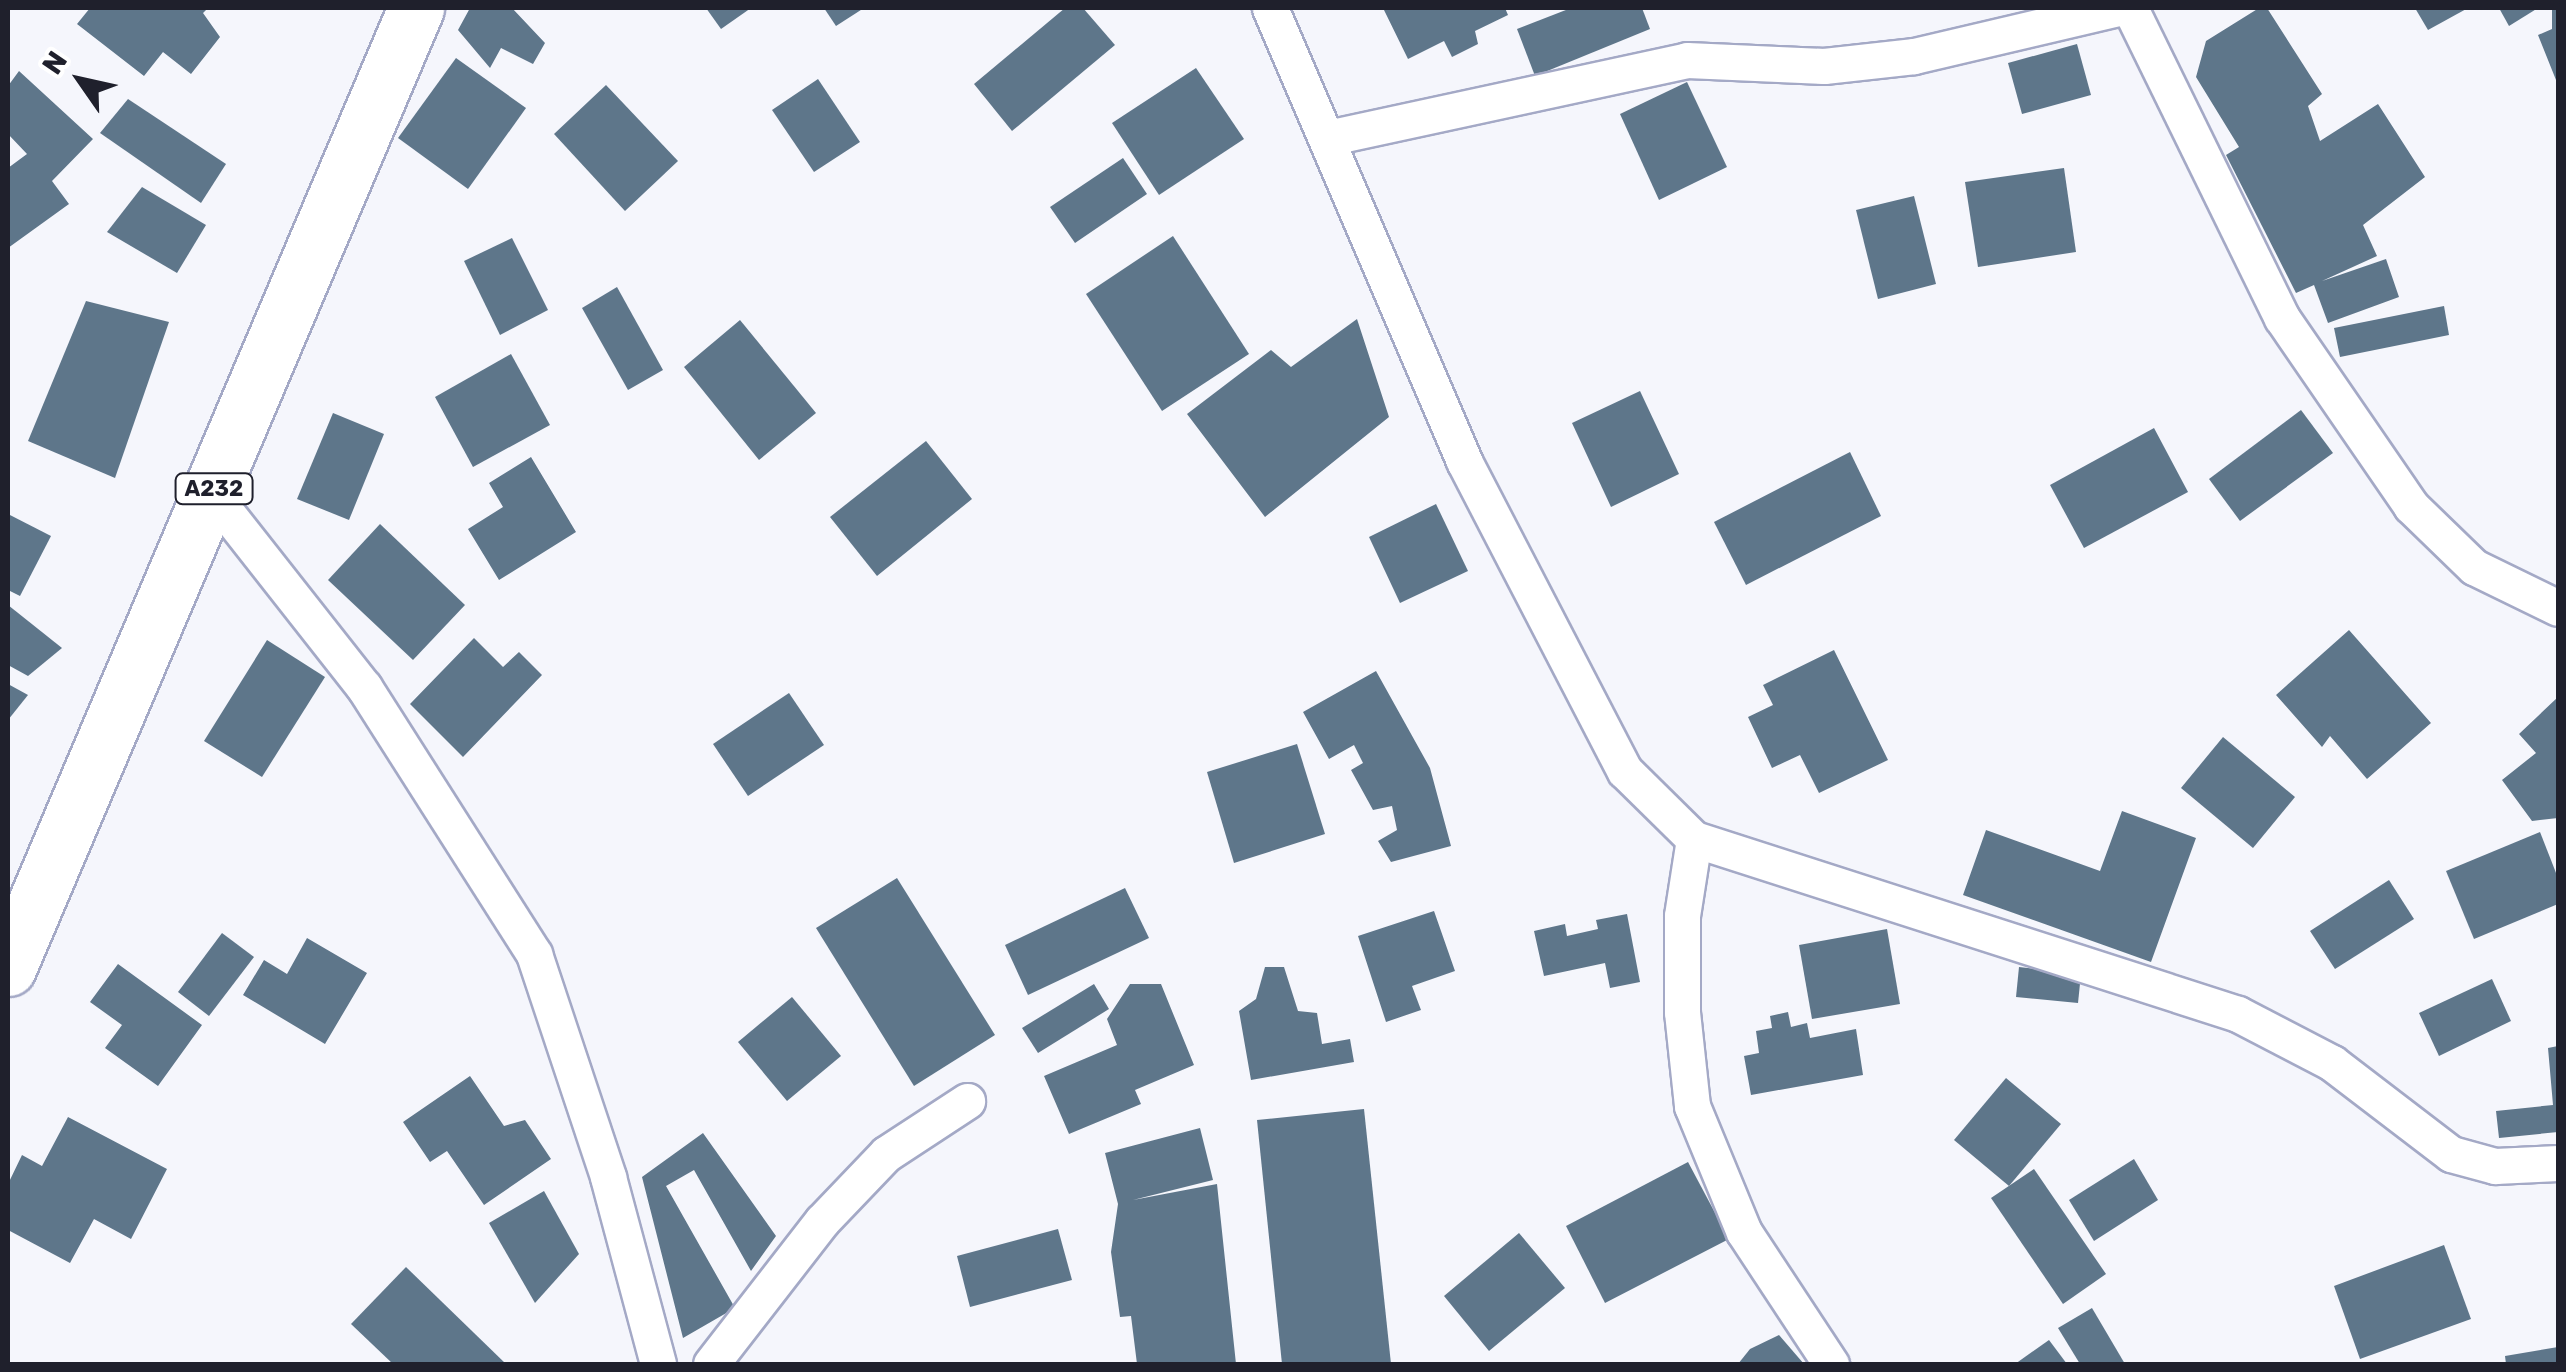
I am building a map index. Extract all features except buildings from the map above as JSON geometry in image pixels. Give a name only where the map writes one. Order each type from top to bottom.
[{"type":"main road","name":"A232","points":[[8,968],[416,8]]},
{"type":"street","points":[[1270,8],[1464,461],[1626,771],[1694,839],[2238,1014],[2332,1064],[2451,1154],[2495,1166],[2558,1163]]},
{"type":"street","points":[[1327,138],[1686,60],[1824,66],[1914,56],[2119,8]]},
{"type":"street","points":[[2130,8],[2282,318],[2411,506],[2474,566],[2558,608]]},
{"type":"street","points":[[212,494],[364,687],[534,954],[608,1177],[658,1364]]},
{"type":"street","points":[[1694,839],[1682,916],[1682,1012],[1692,1106],[1744,1232],[1830,1364]]},
{"type":"street","points":[[711,1364],[822,1222],[886,1154],[967,1100]]}]
